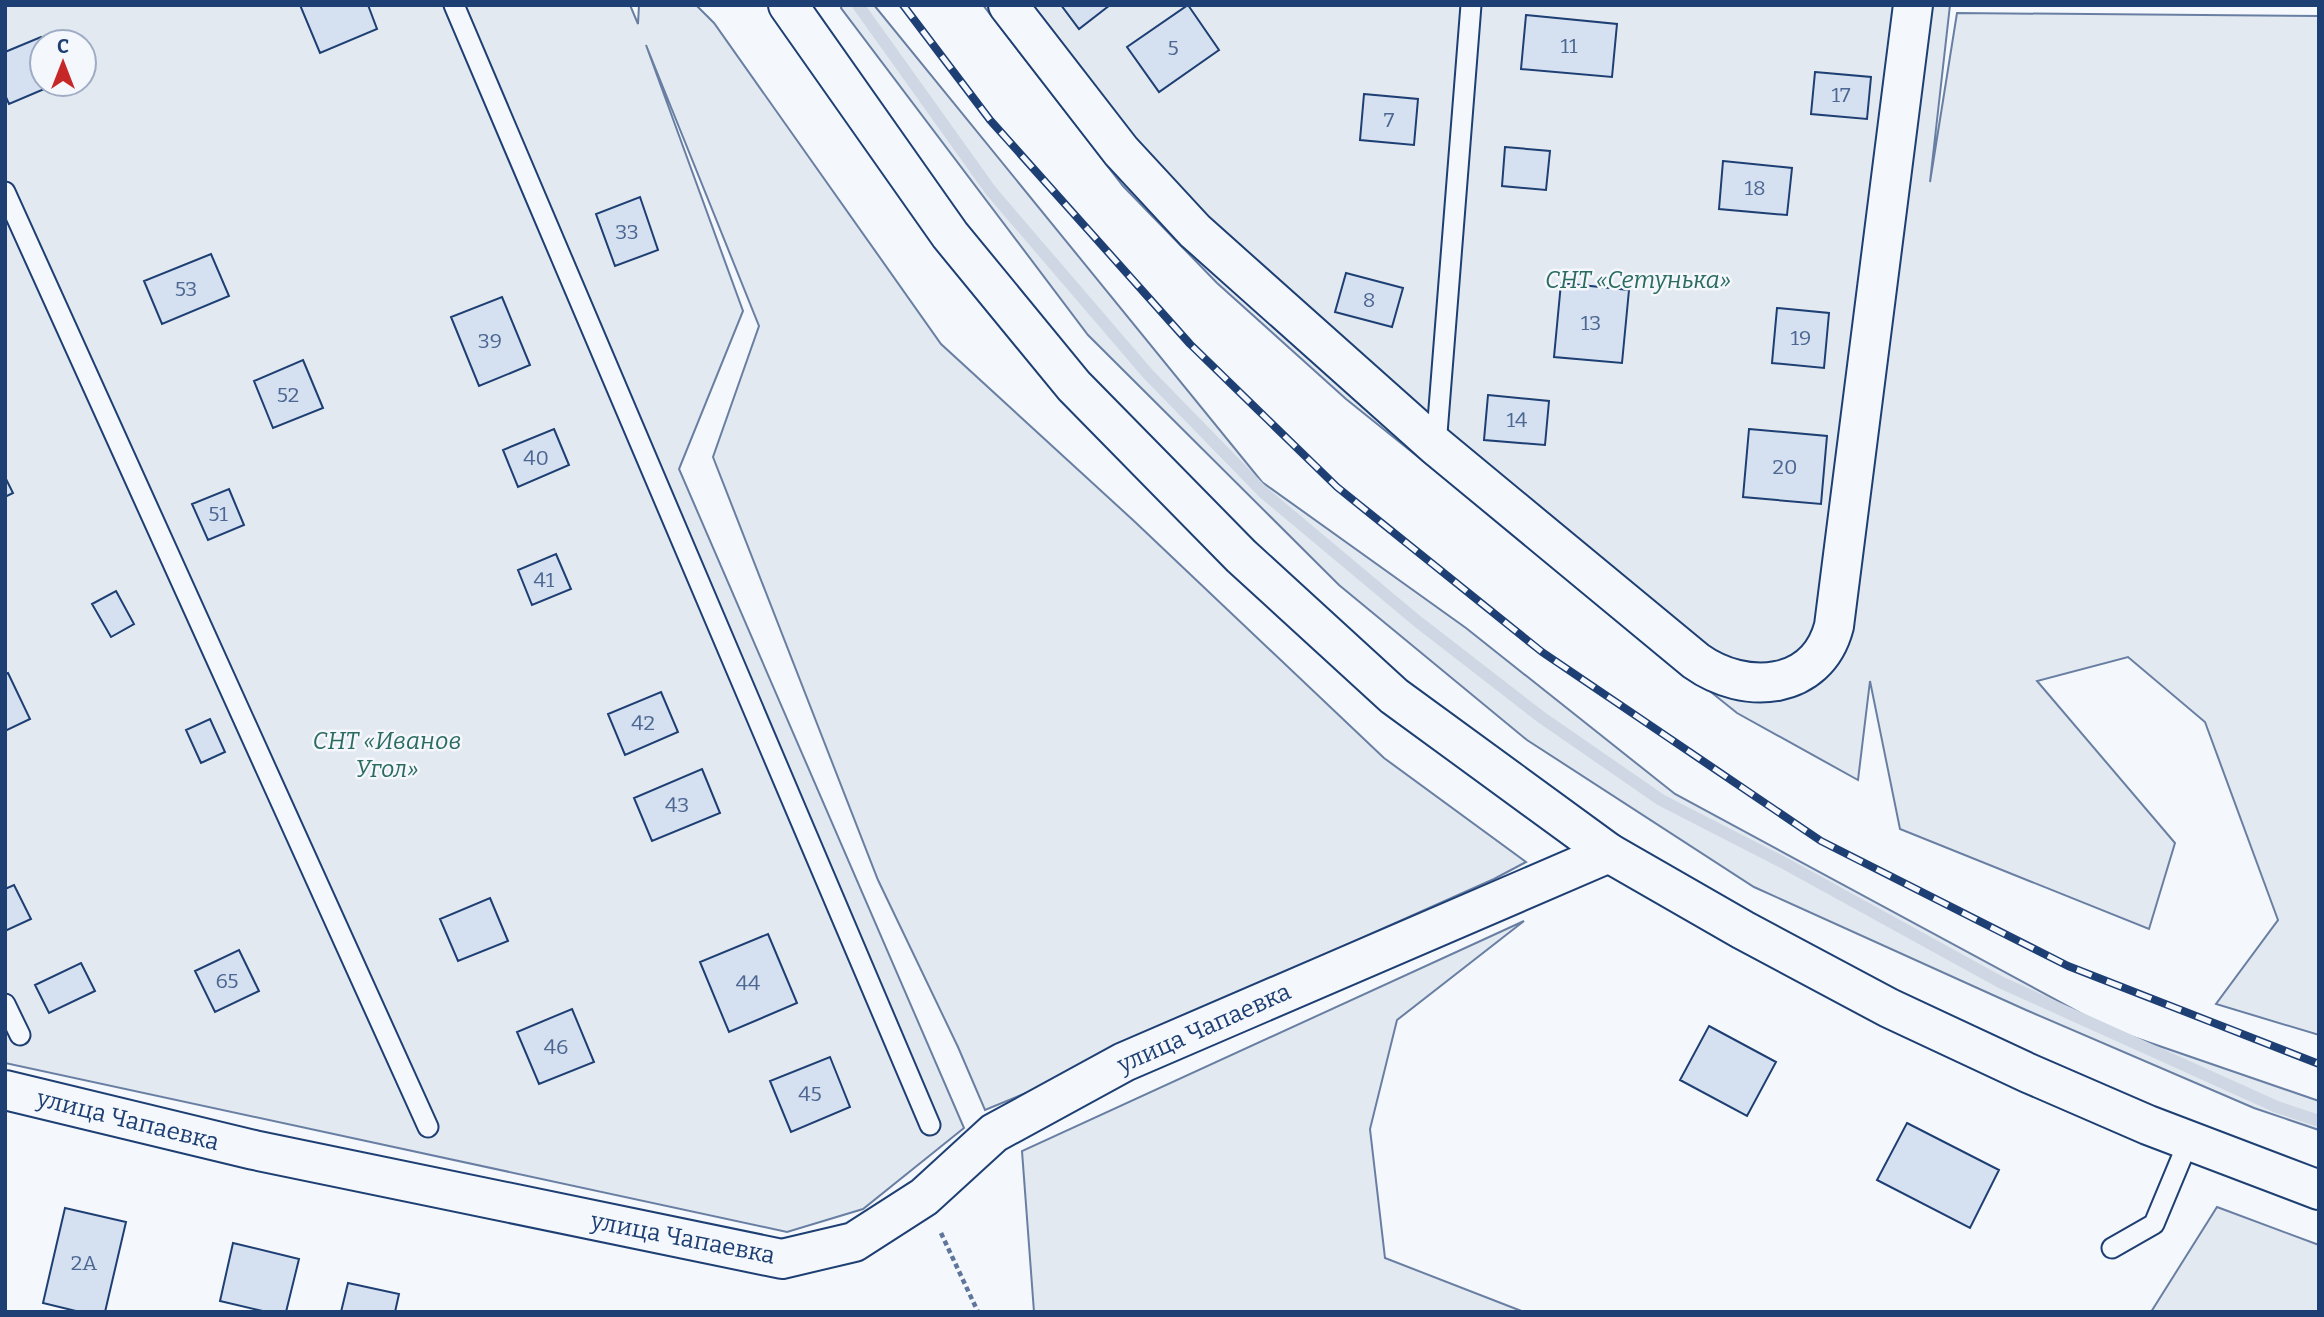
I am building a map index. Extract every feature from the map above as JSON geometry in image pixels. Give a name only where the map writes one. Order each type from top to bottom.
[{"type":"street","points":[[788,5],[950,235],[1074,386],[1241,556],[1394,695],[1609,853],[1742,930],[1889,1008],[2028,1073],[2319,1191]]},
{"type":"street","points":[[1008,5],[1121,151],[1195,232],[1436,446],[1712,672],[1746,682],[1773,682],[1807,669],[1821,657],[1830,642],[1834,626],[1913,5]]},
{"type":"street","name":"улица Чапаевка","points":[[5,1090],[254,1150],[782,1259],[854,1242],[924,1197],[994,1133],[1124,1062],[1609,853]]},
{"type":"lane","points":[[454,5],[930,1125]]},
{"type":"lane","points":[[1436,446],[1471,5]]},
{"type":"lane","points":[[5,192],[428,1127]]},
{"type":"lane","points":[[5,1004],[20,1035]]},
{"type":"lane","points":[[2112,1248],[2154,1224],[2189,1140]]},
{"type":"path","points":[[924,1197],[978,1312]]},
{"type":"green space","name":"СНТ «Иванов Угол»","points":[[5,5],[630,5],[638,24],[639,5],[696,5],[714,23],[941,344],[1134,521],[1384,758],[1526,862],[1043,1086],[985,1110],[878,880],[713,457],[759,326],[646,45],[743,311],[679,469],[964,1128],[863,1209],[787,1232],[5,1063]]},
{"type":"green space","points":[[842,5],[874,5],[1262,482],[1466,628],[1675,794],[2110,1029],[2319,1101],[2319,1130],[2254,1108],[2026,1010],[1754,887],[1527,740],[1339,585],[1088,335],[841,8]]},
{"type":"green space","name":"СНТ «Сетунька»","points":[[983,5],[1950,5],[1930,182],[1957,13],[2319,16],[2319,1035],[2216,1004],[2278,920],[2205,722],[2128,657],[2037,681],[2175,843],[2149,929],[1900,829],[1870,681],[1858,780],[1737,713],[1346,399],[1217,283],[1123,186]]},
{"type":"green space","points":[[1524,921],[1397,1020],[1370,1129],[1385,1258],[1524,1312],[1034,1312],[1022,1151]]},
{"type":"green space","points":[[2217,1207],[2319,1245],[2319,1312],[2151,1312]]},
{"type":"building","points":[[300,5],[368,5],[377,29],[320,53]]},
{"type":"building","points":[[1061,5],[1110,5],[1079,29]]},
{"type":"building","points":[[1188,5],[1219,50],[1159,92],[1127,47]]},
{"type":"building","points":[[1526,15],[1617,24],[1612,77],[1521,69]]},
{"type":"building","points":[[28,42],[28,96],[9,104],[5,95],[5,52]]},
{"type":"building","points":[[1815,72],[1871,77],[1867,119],[1811,114]]},
{"type":"building","points":[[1364,94],[1418,99],[1414,145],[1360,140]]},
{"type":"building","points":[[1505,147],[1550,151],[1546,190],[1502,186]]},
{"type":"building","points":[[1723,161],[1792,168],[1787,215],[1719,209]]},
{"type":"building","points":[[640,197],[658,250],[615,266],[596,214]]},
{"type":"building","points":[[211,254],[229,296],[162,324],[144,281]]},
{"type":"building","points":[[1346,273],[1403,288],[1392,327],[1335,312]]},
{"type":"building","points":[[1561,283],[1629,290],[1622,363],[1554,357]]},
{"type":"building","points":[[502,297],[530,365],[479,386],[451,317]]},
{"type":"building","points":[[1777,308],[1829,313],[1824,368],[1772,363]]},
{"type":"building","points":[[303,360],[323,408],[273,428],[254,381]]},
{"type":"building","points":[[1488,395],[1549,401],[1545,445],[1484,440]]},
{"type":"building","points":[[554,429],[569,465],[518,487],[503,450]]},
{"type":"building","points":[[1749,429],[1827,436],[1821,504],[1743,497]]},
{"type":"building","points":[[5,477],[13,493],[5,497]]},
{"type":"building","points":[[229,489],[244,525],[208,540],[192,504]]},
{"type":"building","points":[[556,554],[571,589],[532,605],[518,570]]},
{"type":"building","points":[[116,591],[134,624],[111,637],[92,604]]},
{"type":"building","points":[[8,673],[30,719],[5,731],[5,674]]},
{"type":"building","points":[[661,692],[678,732],[625,755],[608,714]]},
{"type":"building","points":[[210,719],[225,752],[201,763],[186,730]]},
{"type":"building","points":[[702,769],[720,813],[652,841],[634,798]]},
{"type":"building","points":[[14,885],[31,919],[5,931],[5,889]]},
{"type":"building","points":[[490,898],[508,941],[458,961],[440,919]]},
{"type":"building","points":[[768,934],[797,1003],[729,1032],[700,962]]},
{"type":"building","points":[[239,950],[259,991],[215,1012],[195,971]]},
{"type":"building","points":[[81,963],[95,991],[49,1013],[35,985]]},
{"type":"building","points":[[572,1009],[594,1062],[539,1084],[517,1032]]},
{"type":"building","points":[[1709,1026],[1776,1062],[1747,1116],[1680,1080]]},
{"type":"building","points":[[830,1057],[850,1107],[791,1132],[770,1081]]},
{"type":"building","points":[[1907,1123],[1999,1170],[1970,1228],[1877,1180]]},
{"type":"building","points":[[65,1208],[126,1222],[105,1312],[80,1312],[43,1303]]},
{"type":"building","points":[[233,1243],[299,1259],[286,1312],[267,1312],[220,1301]]},
{"type":"building","points":[[348,1283],[399,1294],[395,1312],[341,1312]]},
{"type":"waterway","points":[[858,5],[991,191],[1148,374],[1264,493],[1417,621],[1541,717],[1661,800],[1784,863],[2002,983],[2277,1107],[2319,1121]]},
{"type":"railway","points":[[903,5],[990,120],[1190,344],[1337,487],[1542,652],[1821,841],[2068,966],[2319,1064]]}]
